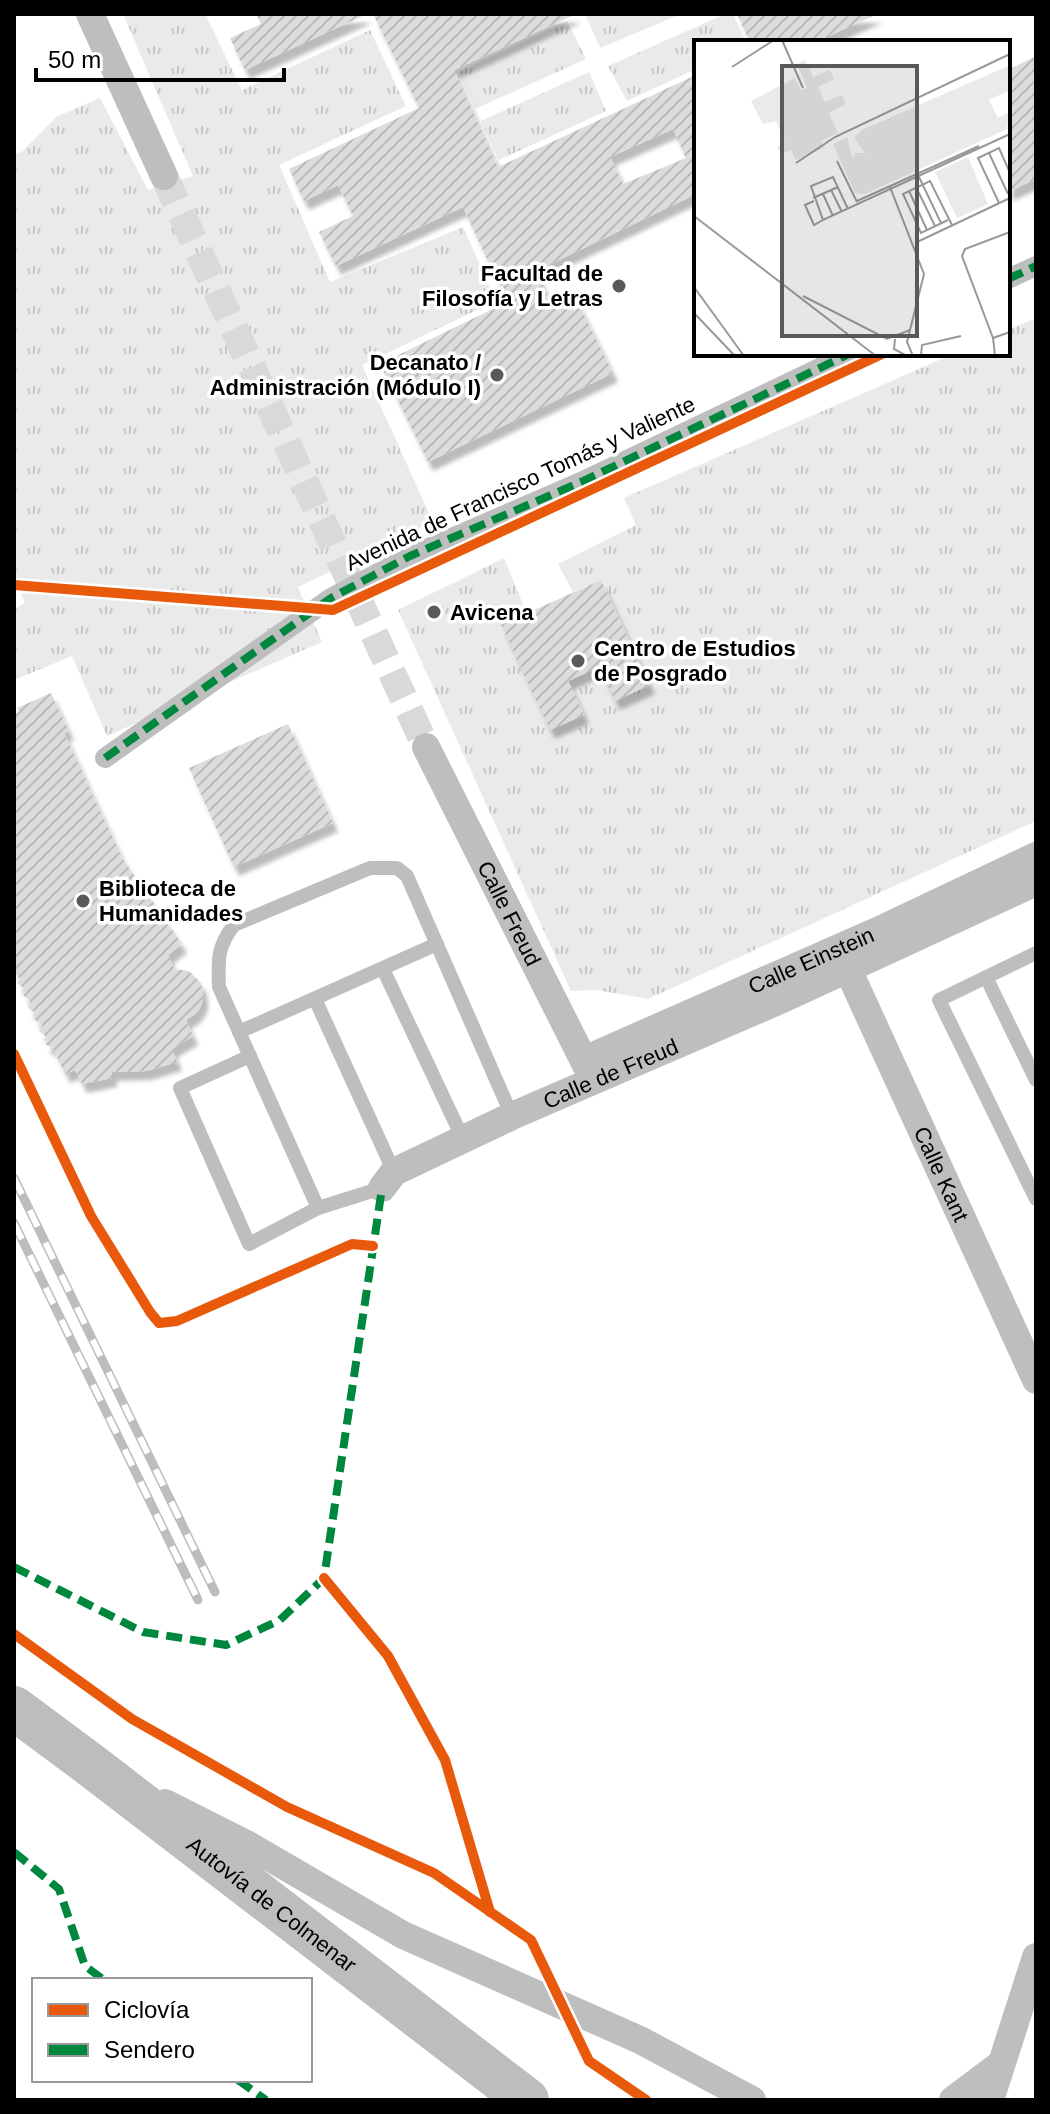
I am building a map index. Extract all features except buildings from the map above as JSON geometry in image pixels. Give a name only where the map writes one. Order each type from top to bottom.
[{"type":"highway","name":"Autovía de Colmenar","points":[[14,1708],[527,2100]]},
{"type":"street","points":[[90,14],[164,176]]},
{"type":"street","points":[[1010,278],[1036,266]]},
{"type":"street","name":"Avenida de Francisco Tomás y Valiente","points":[[105,758],[331,598],[410,556],[581,482],[845,356]]},
{"type":"street","name":"Calle Freud","points":[[426,747],[589,1070]]},
{"type":"street","name":"Calle Einstein","points":[[843,958],[1036,856]]},
{"type":"street","name":"Calle Einstein","points":[[589,1070],[843,958],[1036,882]]},
{"type":"street","name":"Calle Kant","points":[[843,958],[1036,1380]]},
{"type":"street","name":"Calle de Freud","points":[[388,1180],[512,1116],[589,1070]]},
{"type":"street","points":[[92,1766],[250,1846],[403,1935],[640,2040],[752,2100]]},
{"type":"street","points":[[990,2100],[1036,1957]]},
{"type":"street","points":[[953,2100],[1001,2064]]},
{"type":"lane","points":[[318,1208],[219,987],[218,957],[223,938],[234,925],[370,868],[397,868],[407,876],[512,1116]]},
{"type":"lane","points":[[239,1032],[437,944]]},
{"type":"lane","points":[[1036,953],[939,1000],[1036,1199]]},
{"type":"lane","points":[[383,969],[463,1139]]},
{"type":"lane","points":[[986,977],[1036,1080]]},
{"type":"lane","points":[[250,1056],[180,1088],[249,1244],[318,1208],[388,1180],[315,999]]},
{"type":"green space","points":[[123,14],[205,14],[242,90],[370,30],[406,106],[279,165],[330,282],[463,227],[496,301],[362,365],[433,522],[298,587],[322,642],[107,736],[72,656],[14,680],[14,609],[25,603],[14,578],[14,155],[23,151],[56,117],[100,98],[148,190],[193,176]]},
{"type":"green space","points":[[585,14],[681,14],[600,48]]},
{"type":"green space","points":[[725,14],[733,14],[745,40],[694,40],[694,70],[627,101],[608,66]]},
{"type":"green space","points":[[567,21],[586,59],[475,109],[458,72]]},
{"type":"green space","points":[[589,72],[606,111],[499,160],[481,121]]},
{"type":"green space","points":[[1036,318],[1036,821],[648,999],[596,990],[571,991],[398,610],[504,558],[527,614],[502,626],[551,730],[584,714],[568,681],[599,667],[649,684],[601,580],[573,592],[558,564],[636,525],[624,498],[948,356],[1010,356],[1010,329]]},
{"type":"tunnel","points":[[164,176],[426,747]]},
{"type":"railway","points":[[14,1178],[215,1592]]},
{"type":"railway","points":[[14,1223],[198,1600]]},
{"type":"marked path","points":[[1010,278],[1036,266]]},
{"type":"marked path","points":[[105,758],[331,598],[410,556],[581,482],[845,356]]},
{"type":"marked path","points":[[14,1567],[143,1632],[226,1645],[280,1620],[324,1578],[382,1188]]},
{"type":"marked path","points":[[14,1852],[59,1889],[85,1966],[101,1978]]},
{"type":"marked path","points":[[241,2082],[266,2100]]},
{"type":"cycle path","points":[[14,585],[333,610],[878,356]]},
{"type":"cycle path","points":[[14,1054],[91,1216],[159,1323],[177,1321],[352,1244],[373,1246]]},
{"type":"cycle path","points":[[324,1578],[388,1656],[445,1760],[490,1912]]},
{"type":"cycle path","points":[[14,1634],[132,1719],[287,1807],[434,1873],[531,1940],[589,2061],[646,2100]]},
{"type":"place","name":"Facultad de Filosofía y Letras","points":[[619,286]]},
{"type":"place","name":"Decanato / Administración (Módulo I)","points":[[497,375]]},
{"type":"place","name":"Avicena","points":[[434,612]]},
{"type":"place","name":"Centro de Estudios de Posgrado","points":[[578,661]]},
{"type":"place","name":"Biblioteca de Humanidades","points":[[83,901]]}]
